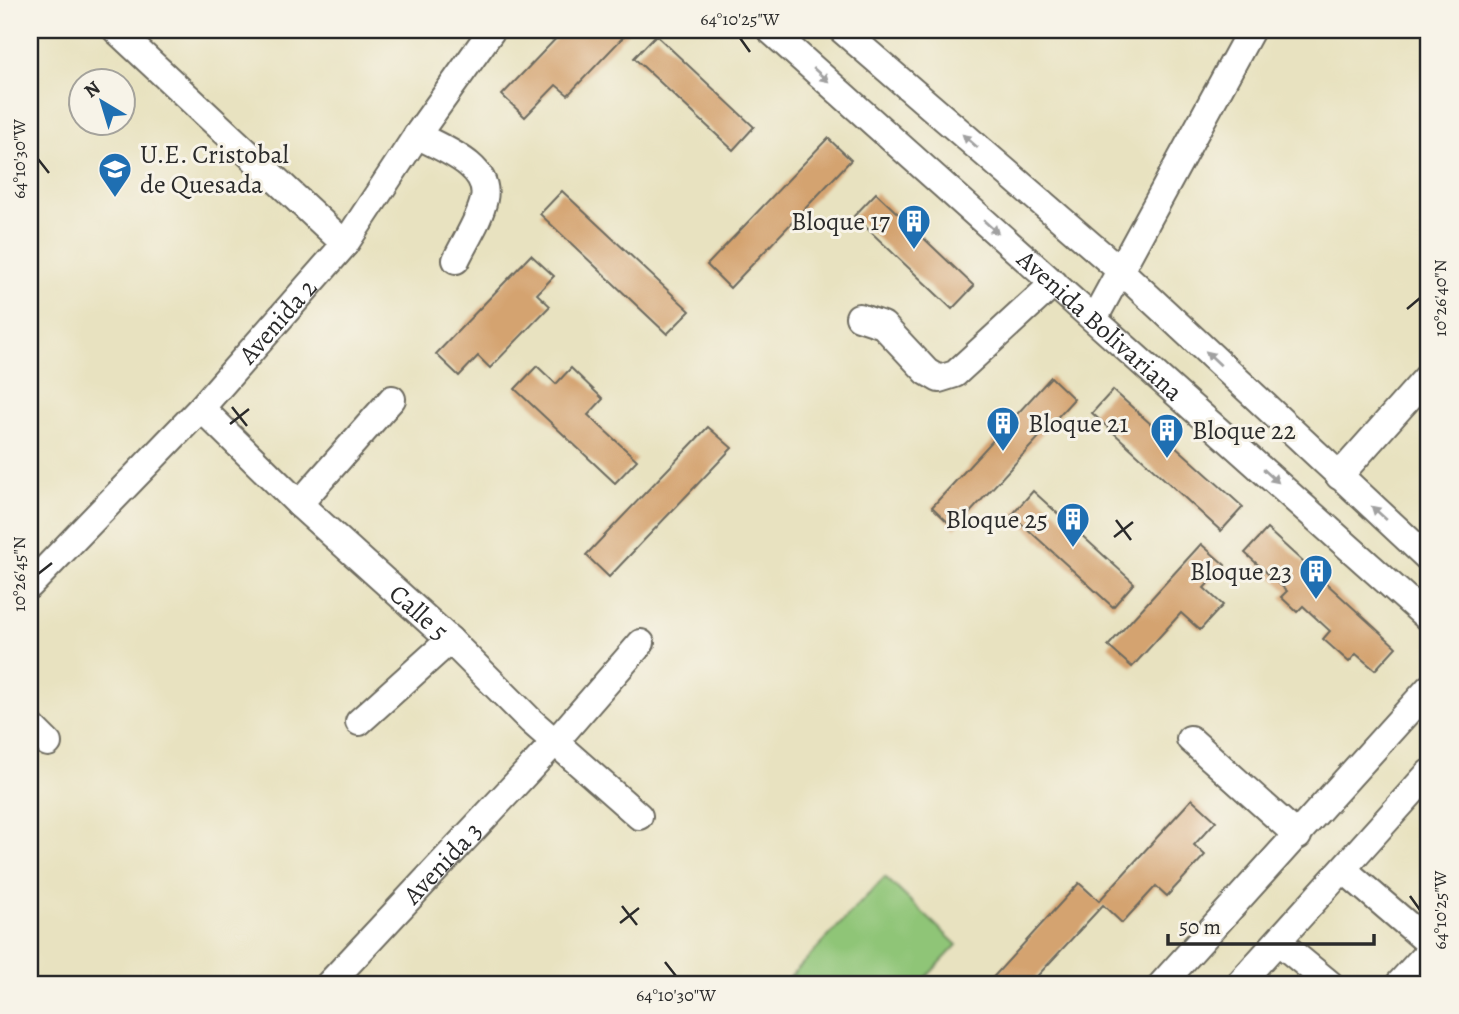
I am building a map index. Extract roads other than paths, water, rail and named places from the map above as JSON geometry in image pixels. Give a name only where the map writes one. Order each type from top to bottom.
[{"type":"street","name":"Avenida 2","points":[[30,585],[201,408],[345,244],[417,135],[492,30]]},
{"type":"street","name":"Avenida Bolivariana","points":[[770,30],[1054,284],[1095,317],[1429,619]]},
{"type":"street","name":"Avenida Bolivariana","points":[[842,30],[1122,272],[1429,559]]},
{"type":"street","points":[[1095,317],[1122,272],[1251,30]]},
{"type":"street","points":[[124,32],[345,244]]},
{"type":"street","points":[[417,135],[473,166],[483,183],[484,199],[456,260]]},
{"type":"street","points":[[859,317],[883,325],[926,372],[939,379],[955,374],[1054,284]]},
{"type":"street","points":[[1339,476],[1429,375]]},
{"type":"street","points":[[299,504],[392,399]]},
{"type":"street","name":"Calle 5","points":[[201,408],[299,504],[450,640],[555,742],[639,816]]},
{"type":"street","points":[[359,722],[450,640]]},
{"type":"street","name":"Avenida 3","points":[[329,984],[555,742],[641,643]]},
{"type":"street","points":[[1162,984],[1429,688]]},
{"type":"street","points":[[1190,739],[1298,836]]},
{"type":"street","points":[[1239,984],[1429,773]]},
{"type":"street","points":[[1344,870],[1429,943]]},
{"type":"street","points":[[1279,942],[1331,984]]},
{"type":"street","points":[[1399,984],[1429,951]]},
{"type":"place","name":"U.E. Cristobal de Quesada","points":[[115,199]]},
{"type":"place","name":"Bloque 17","points":[[914,251]]},
{"type":"place","name":"Bloque 21","points":[[1003,453]]},
{"type":"place","name":"Bloque 22","points":[[1167,460]]},
{"type":"place","name":"Bloque 25","points":[[1073,549]]},
{"type":"place","name":"Bloque 23","points":[[1316,601]]}]
